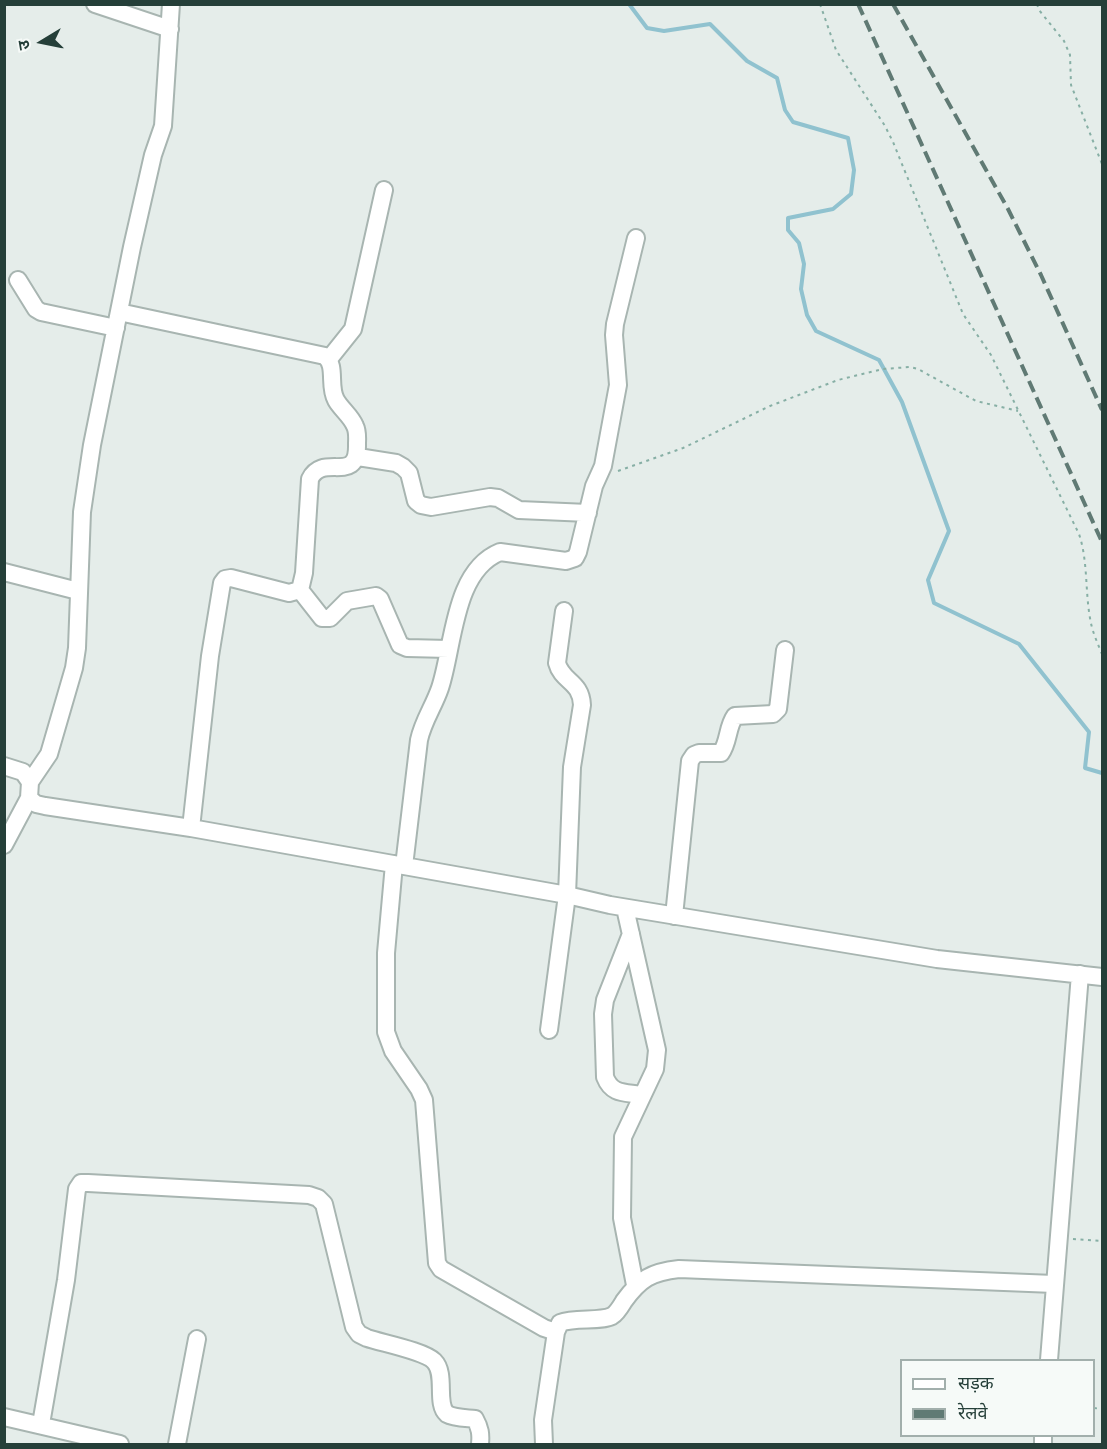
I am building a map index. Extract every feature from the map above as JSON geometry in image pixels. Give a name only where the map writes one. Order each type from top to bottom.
[{"type":"street","points":[[95,4],[170,29]]},
{"type":"street","points":[[4,845],[49,754],[74,668],[82,512],[92,445],[117,320],[153,155],[163,126],[171,4]]},
{"type":"street","points":[[300,590],[304,573],[310,479],[313,472],[318,469],[350,466],[358,457],[356,426],[332,390],[329,359],[353,330],[384,190]]},
{"type":"street","points":[[556,1332],[544,1328],[441,1269],[437,1263],[424,1100],[393,1051],[386,1032],[386,953],[419,740],[422,727],[440,690],[456,618],[470,577],[494,554],[500,552],[571,561],[578,552],[606,455],[618,385],[615,324],[636,238]]},
{"type":"street","points":[[18,280],[36,309],[41,312],[117,320],[319,354],[329,359]]},
{"type":"street","points":[[358,457],[396,463],[403,467],[409,473],[416,501],[421,506],[431,507],[490,497],[498,498],[519,510],[588,513]]},
{"type":"street","points":[[4,572],[78,591]]},
{"type":"street","points":[[191,828],[210,656],[222,584],[225,579],[231,578],[289,593],[300,590]]},
{"type":"street","points":[[300,590],[322,618],[330,618],[347,601],[376,596],[380,599],[400,645],[407,648],[449,649]]},
{"type":"street","points":[[549,1030],[567,896],[572,767],[582,705],[578,687],[559,670],[557,663],[564,610]]},
{"type":"street","points":[[674,916],[690,761],[694,755],[699,753],[722,753],[730,722],[735,716],[773,714],[778,709],[785,650]]},
{"type":"street","points":[[4,766],[23,772],[36,804],[45,807],[191,828],[626,908],[937,959],[1102,977]]},
{"type":"street","points":[[626,908],[657,1050],[655,1069],[622,1137],[622,1218],[635,1285]]},
{"type":"street","points":[[631,934],[605,1000],[603,1014],[605,1077],[608,1086],[614,1091],[642,1095]]},
{"type":"street","points":[[1048,1359],[1080,974]]},
{"type":"street","points":[[41,1424],[66,1280],[77,1189],[81,1184],[99,1184],[309,1195],[318,1198],[324,1204],[354,1328],[367,1338],[424,1355],[434,1361],[440,1370],[443,1409],[449,1415],[475,1419],[480,1426],[480,1444]]},
{"type":"street","points":[[544,1444],[543,1420],[556,1332],[560,1323],[568,1320],[610,1317],[617,1311],[635,1285],[644,1278],[667,1270],[1054,1284]]},
{"type":"street","points":[[177,1444],[197,1339]]},
{"type":"street","points":[[4,1417],[120,1444]]},
{"type":"path","points":[[820,4],[836,50],[893,142],[963,314],[991,355],[1079,534],[1084,551],[1090,618],[1102,654]]},
{"type":"path","points":[[1037,4],[1039,10],[1064,41],[1070,55],[1073,92],[1102,164]]},
{"type":"path","points":[[598,477],[683,448],[770,406],[832,382],[883,369],[910,367],[918,369],[976,401],[1018,411]]},
{"type":"path","points":[[1058,1238],[1102,1241]]},
{"type":"waterway","points":[[629,4],[647,28],[664,31],[710,24],[747,61],[777,78],[785,110],[793,122],[848,138],[854,170],[851,194],[833,209],[788,218],[788,230],[799,243],[804,264],[801,289],[807,315],[816,331],[879,360],[902,402],[949,531],[928,580],[934,603],[1019,644],[1089,732],[1085,768],[1102,773]]},
{"type":"railway","points":[[858,4],[1102,542]]},
{"type":"railway","points":[[893,4],[1008,209],[1041,275],[1102,410]]}]
